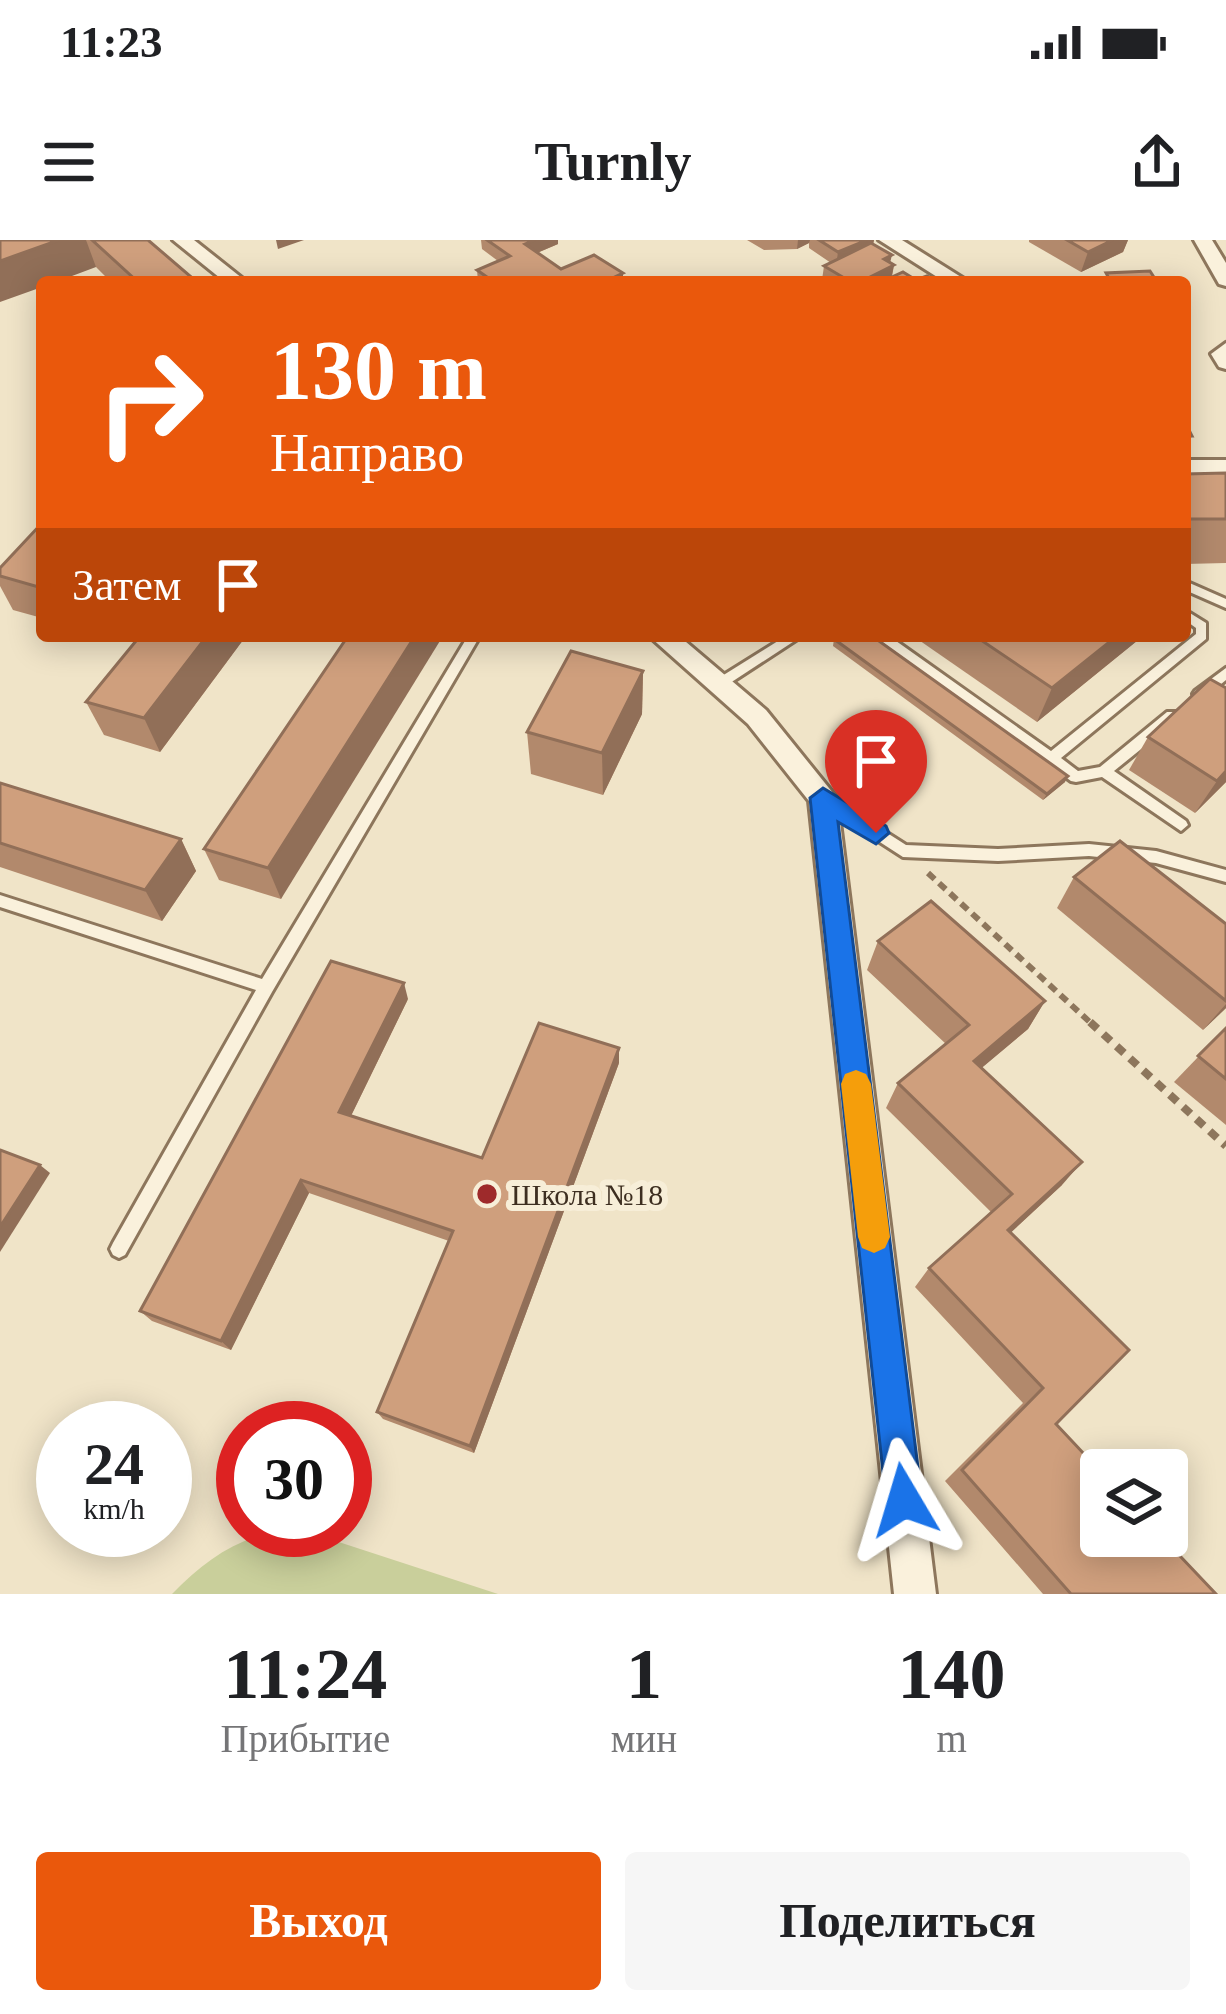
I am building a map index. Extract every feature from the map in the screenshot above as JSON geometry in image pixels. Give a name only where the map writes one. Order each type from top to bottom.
[{"type":"street","points":[[182,240],[229,276]]},
{"type":"street","points":[[888,240],[949,276]]},
{"type":"street","points":[[1203,240],[1226,280]]},
{"type":"street","points":[[1226,349],[1221,354],[1226,364]]},
{"type":"street","points":[[1191,467],[1226,466]]},
{"type":"street","points":[[669,642],[757,717],[823,798],[915,1594]]},
{"type":"lane","points":[[1191,588],[1226,604]]},
{"type":"lane","points":[[1051,758],[1202,635],[1202,626],[1191,618]]},
{"type":"lane","points":[[119,1249],[266,987],[470,642]]},
{"type":"lane","points":[[718,684],[786,642]]},
{"type":"lane","points":[[888,642],[1076,776],[1104,771],[1226,673]]},
{"type":"lane","points":[[1104,771],[1181,825]]},
{"type":"lane","points":[[823,798],[903,851],[998,855],[1089,850],[1156,857],[1226,876]]},
{"type":"lane","points":[[0,901],[266,987]]},
{"type":"path","points":[[903,851],[1226,1146]]},
{"type":"green space","points":[[372,1553],[498,1594],[172,1594],[216,1557],[372,1557]]},
{"type":"building","points":[[0,240],[59,240],[0,261]]},
{"type":"building","points":[[92,240],[148,240],[190,276],[131,276]]},
{"type":"building","points":[[487,240],[535,240],[525,244],[561,269],[594,255],[623,273],[486,276],[477,270],[510,256]]},
{"type":"building","points":[[819,240],[867,240],[838,252]]},
{"type":"building","points":[[1067,240],[1113,240],[1088,252]]},
{"type":"building","points":[[871,243],[892,255],[884,259],[894,265],[872,276],[841,276],[824,266]]},
{"type":"building","points":[[1150,271],[1153,276],[1108,276]]},
{"type":"building","points":[[1226,473],[1226,519],[1191,519],[1191,474]]},
{"type":"building","points":[[36,529],[36,586],[0,576],[0,568]]},
{"type":"building","points":[[135,642],[202,642],[144,718],[86,702]]},
{"type":"building","points":[[344,642],[411,642],[268,868],[204,849]]},
{"type":"building","points":[[838,642],[880,642],[1068,776],[1047,794]]},
{"type":"building","points":[[984,642],[1110,642],[1052,688]]},
{"type":"building","points":[[571,651],[643,671],[602,753],[527,732]]},
{"type":"building","points":[[1210,679],[1226,688],[1226,771],[1217,781],[1148,737]]},
{"type":"building","points":[[0,783],[181,839],[145,890],[0,843]]},
{"type":"building","points":[[1120,841],[1226,924],[1226,1001],[1074,877]]},
{"type":"building","points":[[931,901],[1045,1001],[974,1061],[1082,1162],[1008,1230],[1129,1350],[1056,1424],[1080,1450],[1080,1557],[1181,1557],[1216,1594],[1071,1594],[962,1470],[1043,1388],[929,1268],[1012,1194],[898,1083],[969,1025],[878,941]]},
{"type":"building","points":[[331,961],[404,983],[339,1112],[482,1158],[539,1023],[619,1048],[470,1446],[377,1412],[453,1231],[301,1180],[221,1341],[140,1311]]},
{"type":"building","points":[[1226,1028],[1226,1079],[1198,1056]]},
{"type":"building","points":[[0,1150],[40,1165],[0,1227]]},
{"type":"slow traffic","points":[[856,1084],[874,1237]]},
{"type":"place","name":"Школа №18","points":[[487,1194]]},
{"type":"route","points":[[876,833],[823,798],[904,1500]]}]
